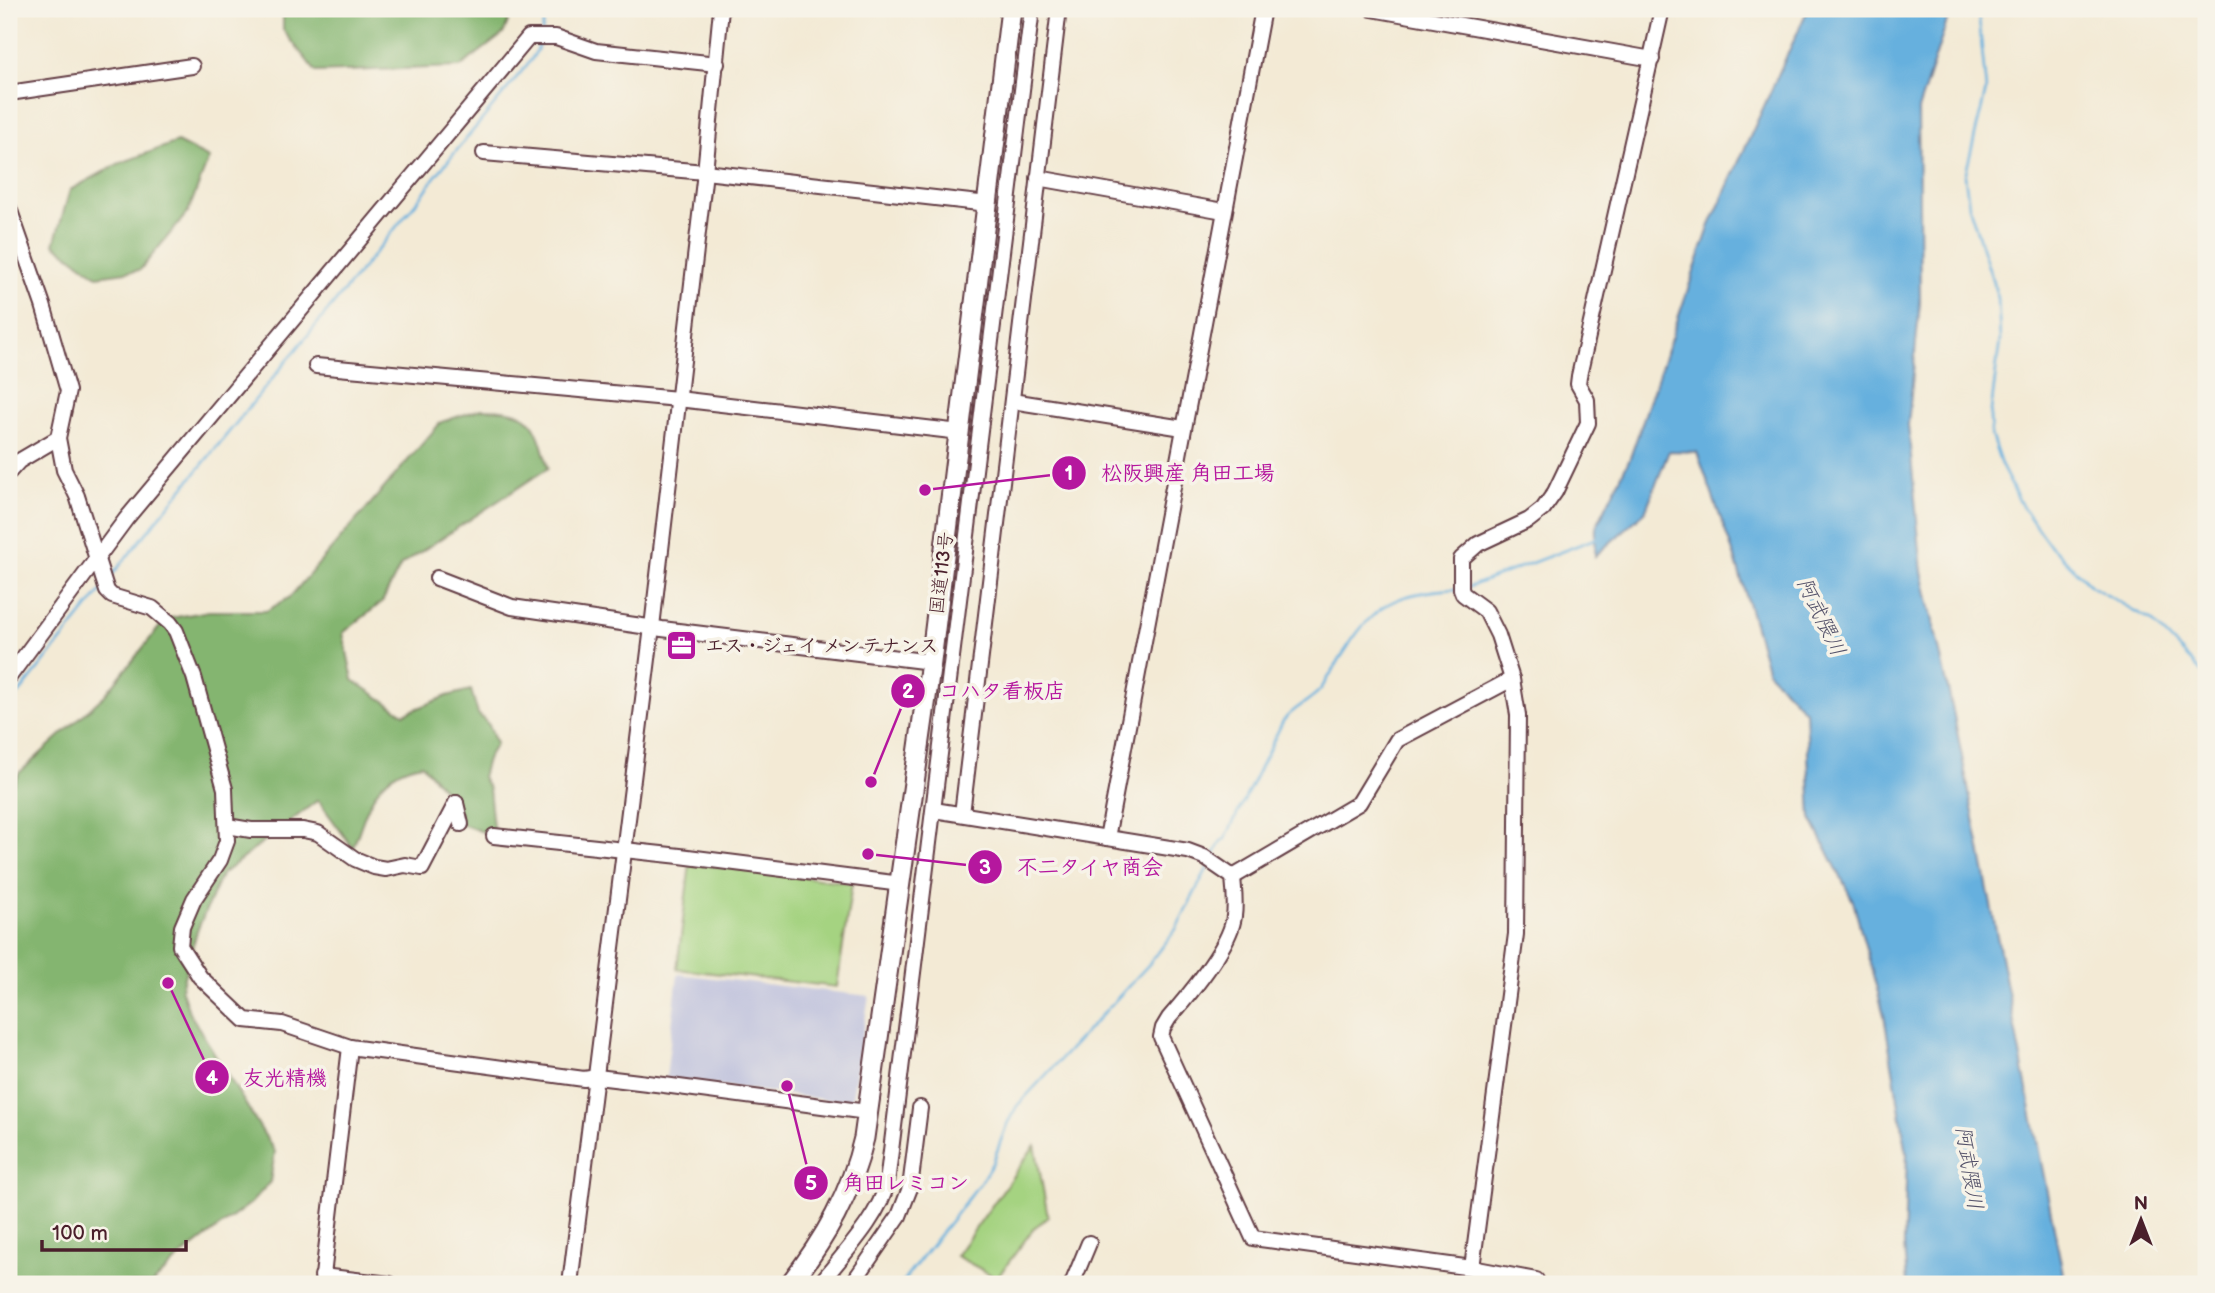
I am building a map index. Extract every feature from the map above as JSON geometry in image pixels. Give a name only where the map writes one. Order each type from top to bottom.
[{"type":"highway","name":"国道113号","points":[[790,1284],[831,1226],[859,1160],[931,662],[1011,9]]},
{"type":"street","points":[[570,1284],[652,627],[705,172],[721,9]]},
{"type":"street","points":[[820,1284],[884,1198],[1032,9]]},
{"type":"street","points":[[962,814],[1059,9]]},
{"type":"street","points":[[1107,838],[1263,9]]},
{"type":"street","points":[[1372,9],[1652,59]]},
{"type":"street","points":[[1472,1268],[1516,934],[1518,715],[1513,679],[1498,635],[1486,611],[1463,594],[1461,589],[1461,559],[1479,544],[1529,520],[1543,509],[1555,492],[1588,423],[1587,400],[1578,384],[1578,376],[1662,9]]},
{"type":"street","points":[[9,677],[94,565],[98,556],[209,418],[529,37],[556,37],[596,51],[717,64]]},
{"type":"street","points":[[9,93],[192,66]]},
{"type":"street","points":[[484,153],[705,172],[988,204]]},
{"type":"street","points":[[1038,178],[1224,211]]},
{"type":"street","points":[[9,208],[43,305],[68,391],[58,438],[64,470],[77,496],[107,591],[112,596],[152,608],[170,623],[184,645],[211,732],[225,789],[226,841],[220,860],[194,899],[182,927],[180,946],[191,966],[245,1020],[282,1024],[350,1047],[584,1079],[597,1077],[867,1112]]},
{"type":"street","points":[[316,366],[678,399],[960,432]]},
{"type":"street","points":[[1012,401],[1183,428]]},
{"type":"street","points":[[9,472],[19,461],[58,438]]},
{"type":"street","points":[[437,578],[512,607],[931,662]]},
{"type":"street","points":[[1233,877],[1359,803],[1397,740],[1513,679]]},
{"type":"street","points":[[226,826],[318,833],[355,859],[386,869],[405,866],[422,868],[456,803],[461,824]]},
{"type":"street","points":[[934,810],[1188,851],[1204,857],[1233,877]]},
{"type":"street","points":[[494,836],[901,884]]},
{"type":"street","points":[[1233,877],[1234,917],[1230,932],[1215,959],[1169,1018],[1161,1037],[1253,1238],[1472,1268],[1536,1280],[1536,1284]]},
{"type":"street","points":[[350,1047],[322,1280],[390,1284]]},
{"type":"street","points":[[852,1284],[899,1216],[910,1188],[920,1108]]},
{"type":"street","points":[[1072,1284],[1089,1242]]},
{"type":"shaded area","points":[[678,974],[869,996],[851,1103],[666,1078]]},
{"type":"green space","points":[[283,9],[513,9],[503,34],[460,67],[316,72],[283,30]]},
{"type":"green space","points":[[177,142],[209,158],[188,212],[140,270],[97,276],[54,244],[70,190],[118,164]]},
{"type":"green space","points":[[481,409],[511,411],[529,420],[540,439],[548,468],[401,565],[382,602],[343,633],[353,680],[404,714],[447,696],[471,690],[478,714],[489,725],[496,744],[487,759],[482,777],[489,789],[494,836],[461,824],[455,803],[422,764],[406,768],[383,784],[369,806],[353,848],[318,800],[221,875],[197,931],[181,988],[189,1012],[275,1152],[270,1182],[251,1203],[181,1256],[152,1284],[9,1284],[9,792],[19,773],[105,695],[166,619],[209,611],[266,611],[290,597],[441,422]]},
{"type":"green space","points":[[690,863],[852,883],[837,987],[677,969]]},
{"type":"green space","points":[[1035,1145],[1048,1217],[1034,1228],[997,1278],[956,1256]]},
{"type":"water","name":"阿武隈川","points":[[1808,9],[1951,9],[1918,110],[1920,302],[1908,425],[1922,572],[1954,716],[2065,1284],[1907,1284],[1904,1244],[1907,1154],[1884,1015],[1853,901],[1811,818],[1806,712],[1768,672],[1736,561],[1697,452],[1669,451],[1645,512],[1595,556],[1596,527],[1630,458],[1710,225]]},
{"type":"waterway","points":[[542,31],[547,9]]},
{"type":"waterway","points":[[1978,9],[1986,90],[1965,176],[1969,206],[1998,298],[2000,340],[1990,418],[1991,435],[2001,465],[2023,508],[2048,543],[2091,586],[2152,621],[2206,677]]},
{"type":"waterway","points":[[108,580],[531,60],[540,41]]},
{"type":"waterway","points":[[1466,588],[1597,538]]},
{"type":"waterway","points":[[1213,858],[1283,721],[1320,690],[1369,619],[1380,609],[1405,597],[1456,589]]},
{"type":"waterway","points":[[9,706],[101,591]]},
{"type":"waterway","points":[[901,1284],[980,1183],[993,1162],[1007,1124],[1017,1106],[1150,963],[1176,929],[1208,867]]},
{"type":"place","name":"松阪興産 角田工場","points":[[925,490]]},
{"type":"place","name":"エス・ジェイ メンテナンス","points":[[682,646]]},
{"type":"place","name":"コハタ看板店","points":[[871,782]]},
{"type":"place","name":"不二タイヤ商会","points":[[868,854]]},
{"type":"place","name":"友光精機","points":[[168,983]]},
{"type":"place","name":"角田レミコン","points":[[787,1086]]}]
